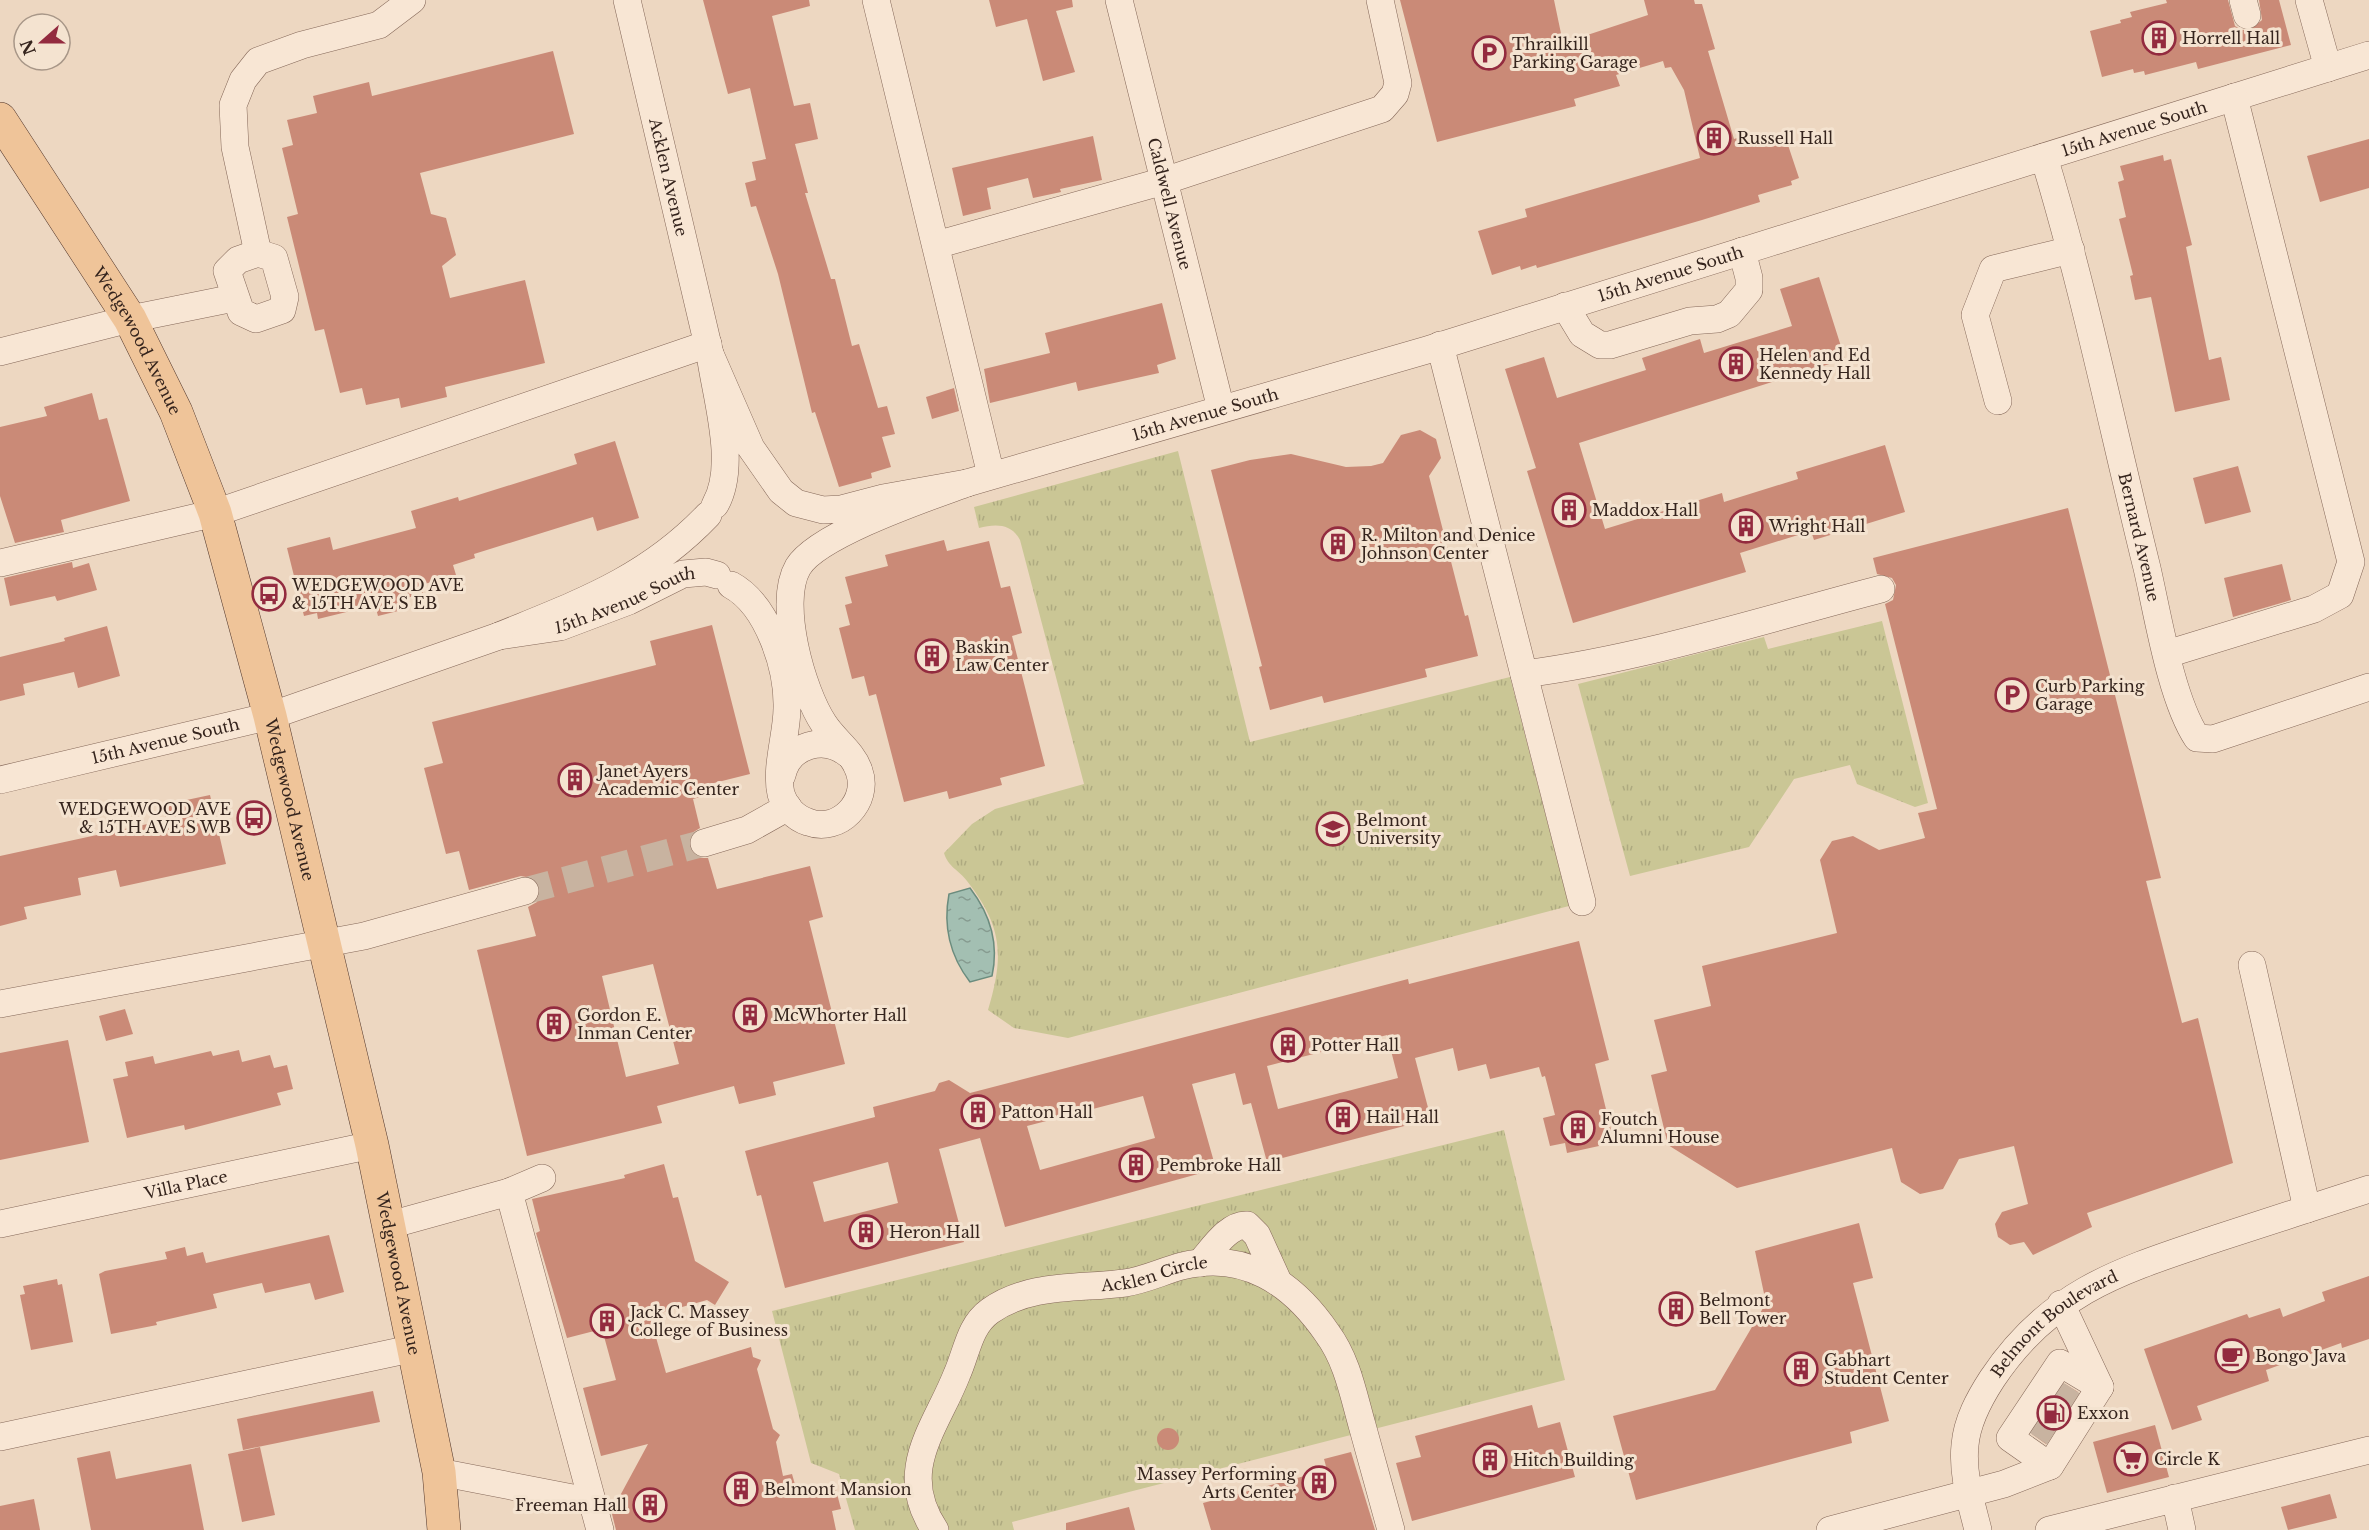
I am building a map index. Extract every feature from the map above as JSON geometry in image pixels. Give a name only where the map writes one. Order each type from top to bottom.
[{"type":"main road","name":"Wedgewood Avenue","points":[[0,119],[130,319],[176,412],[215,513],[270,716],[372,1145],[439,1472],[444,1530]]},
{"type":"street","points":[[258,253],[235,147],[233,105],[243,80],[258,62],[302,45],[379,25],[412,0]]},
{"type":"street","name":"Acklen Avenue","points":[[627,0],[709,349],[727,458],[725,485],[711,510]]},
{"type":"street","points":[[876,0],[936,245],[979,479]]},
{"type":"street","name":"Caldwell Avenue","points":[[1119,0],[1221,409]]},
{"type":"street","points":[[936,245],[1164,181],[1382,109],[1395,94],[1398,83],[1380,0]]},
{"type":"street","points":[[2310,0],[2328,68]]},
{"type":"street","name":"15th Avenue South","points":[[798,567],[813,553],[843,533],[900,508],[979,479],[1440,345],[2369,55]]},
{"type":"street","points":[[2167,654],[2314,609],[2340,596],[2351,562],[2234,97]]},
{"type":"street","name":"Bernard Avenue","points":[[2044,157],[2071,250],[2167,654],[2188,725],[2197,738],[2213,739],[2369,687]]},
{"type":"street","points":[[1998,400],[1975,315],[1993,269],[2071,250]]},
{"type":"street","points":[[1565,306],[1582,334],[1600,345],[1624,343],[1690,321],[1716,319],[1728,314],[1749,290],[1749,278],[1742,251]]},
{"type":"street","points":[[258,253],[274,258],[285,297],[282,310],[256,319],[241,312],[227,271],[238,260],[258,253]]},
{"type":"street","points":[[0,352],[130,319],[234,297]]},
{"type":"street","points":[[1440,345],[1582,902]]},
{"type":"street","points":[[0,563],[215,513],[709,349]]},
{"type":"street","name":"Acklen Avenue","points":[[709,349],[751,448],[789,499]]},
{"type":"street","name":"15th Avenue South","points":[[789,499],[802,506],[832,510],[979,479]]},
{"type":"street","points":[[752,486],[768,488],[789,499],[801,516],[806,535],[805,550],[798,567],[790,618],[804,683],[823,723],[858,768],[862,786],[854,807],[845,817],[832,823],[819,825],[806,822],[788,807],[782,796],[780,779],[788,708],[777,653],[766,624],[753,602],[724,580],[709,564],[702,543],[711,510],[731,492],[752,486]]},
{"type":"street","name":"15th Avenue South","points":[[0,780],[270,716],[499,636],[600,594],[633,576],[672,550],[711,510]]},
{"type":"street","points":[[724,580],[741,589],[762,590],[779,585],[798,567]]},
{"type":"street","name":"15th Avenue South","points":[[499,636],[561,627],[629,601],[683,574],[706,572],[724,580]]},
{"type":"street","points":[[1524,674],[1573,668],[1881,589]]},
{"type":"street","points":[[780,779],[792,756],[813,744],[833,745],[853,760]]},
{"type":"street","points":[[704,843],[747,830],[788,807]]},
{"type":"street","points":[[0,1004],[364,936],[525,891]]},
{"type":"street","points":[[2252,965],[2307,1209]]},
{"type":"street","name":"Villa Place","points":[[0,1224],[372,1145]]},
{"type":"street","points":[[390,1225],[509,1192],[542,1178]]},
{"type":"street","name":"Belmont Boulevard","points":[[1978,1530],[1965,1470],[1965,1446],[1974,1412],[1984,1392],[2011,1354],[2061,1304],[2083,1290],[2124,1270],[2369,1189]]},
{"type":"street","points":[[509,1192],[600,1530]]},
{"type":"street","points":[[1200,1263],[1227,1234],[1237,1226],[1247,1225],[1257,1235],[1276,1279]]},
{"type":"street","name":"Acklen Circle","points":[[935,1530],[922,1501],[921,1453],[932,1422],[957,1376],[972,1331],[981,1318],[996,1307],[1025,1295],[1063,1287],[1126,1282],[1200,1263],[1217,1261],[1247,1267],[1276,1279],[1321,1324],[1345,1365],[1391,1530]]},
{"type":"street","points":[[2061,1304],[2100,1387]]},
{"type":"street","points":[[0,1437],[415,1348]]},
{"type":"street","points":[[2050,1466],[2010,1438],[2029,1416],[2060,1363],[2100,1387]]},
{"type":"street","points":[[1830,1530],[2004,1484],[2050,1466],[2062,1439],[2080,1410],[2100,1387]]},
{"type":"street","points":[[2049,1530],[2175,1498],[2367,1457]]},
{"type":"street","points":[[439,1472],[593,1502]]},
{"type":"street","points":[[2175,1498],[2182,1530]]},
{"type":"green space","points":[[1178,451],[1250,742],[1510,677],[1569,906],[1068,1038],[1014,1028],[988,1010],[997,974],[997,942],[994,928],[979,898],[964,877],[948,862],[944,853],[972,824],[995,809],[1084,784],[1020,540],[1012,530],[1002,526],[979,528],[974,507]]},
{"type":"green space","points":[[1882,621],[1928,803],[1915,807],[1857,784],[1850,765],[1794,779],[1749,847],[1630,876],[1578,684],[1764,637],[1768,649]]},
{"type":"green space","points":[[1504,1130],[1565,1380],[1012,1522],[1014,1530],[855,1530],[839,1474],[811,1463],[772,1311]]},
{"type":"water","points":[[970,888],[988,919],[993,941],[994,964],[992,976],[970,982],[953,951],[948,929],[947,906],[949,894]]},
{"type":"building","points":[[703,0],[809,0],[810,6],[772,16],[794,106],[810,103],[818,139],[795,144],[808,193],[805,193],[831,279],[835,279],[852,346],[859,344],[878,408],[887,406],[895,434],[882,437],[891,467],[871,473],[872,478],[839,487],[815,412],[812,413],[778,274],[756,206],[751,207],[745,183],[756,180],[752,162],[766,159],[750,88],[728,94]]},
{"type":"building","points":[[989,0],[1072,0],[1073,7],[1056,11],[1075,72],[1043,81],[1027,19],[996,27]]},
{"type":"building","points":[[1400,0],[1554,0],[1563,43],[1648,15],[1644,0],[1694,0],[1695,4],[1702,4],[1715,49],[1708,51],[1734,139],[1747,135],[1750,145],[1779,137],[1780,141],[1786,139],[1799,178],[1791,181],[1792,185],[1758,195],[1760,202],[1537,268],[1536,265],[1521,270],[1520,266],[1492,275],[1478,231],[1527,217],[1525,209],[1700,158],[1684,90],[1671,67],[1665,68],[1663,61],[1616,75],[1620,86],[1574,99],[1576,106],[1437,142]]},
{"type":"building","name":"Horrell Hall","points":[[2166,0],[2228,0],[2235,26],[2242,30],[2250,30],[2262,20],[2259,0],[2279,0],[2291,45],[2198,69],[2196,62],[2145,75],[2144,71],[2134,73],[2133,69],[2102,77],[2090,31],[2121,23],[2120,20],[2132,17],[2130,12],[2167,3]]},
{"type":"building","points":[[553,51],[574,134],[420,173],[431,214],[446,218],[456,255],[442,266],[450,298],[525,280],[545,363],[445,387],[447,397],[401,408],[399,398],[366,405],[362,388],[340,393],[324,329],[315,331],[287,217],[298,214],[282,148],[293,145],[287,120],[317,113],[313,96],[369,82],[372,96]]},
{"type":"building","points":[[1093,136],[1102,180],[1060,189],[1061,192],[1033,198],[1028,178],[987,188],[991,209],[963,216],[952,168]]},
{"type":"building","points":[[2369,139],[2369,188],[2320,202],[2307,156]]},
{"type":"building","points":[[2163,155],[2164,161],[2171,159],[2192,245],[2186,247],[2209,360],[2221,357],[2230,400],[2175,412],[2151,297],[2135,300],[2130,276],[2133,275],[2119,219],[2126,217],[2118,182],[2124,180],[2120,166]]},
{"type":"building","points":[[1819,277],[1845,359],[1579,443],[1605,529],[1722,493],[1724,502],[1798,479],[1796,472],[1885,445],[1905,512],[1814,540],[1811,531],[1740,553],[1746,572],[1573,623],[1527,471],[1536,468],[1505,369],[1544,357],[1557,398],[1646,370],[1642,358],[1700,339],[1704,353],[1792,326],[1780,289]]},
{"type":"building","points":[[1162,303],[1176,359],[1157,365],[1159,373],[1078,391],[1076,382],[990,403],[984,369],[1050,353],[1045,333]]},
{"type":"building","points":[[954,388],[959,411],[932,419],[926,397]]},
{"type":"building","points":[[92,393],[99,420],[107,418],[130,501],[61,520],[64,532],[15,543],[0,496],[0,427],[47,416],[44,407]]},
{"type":"building","name":"R. Milton and Denice Johnson Center","points":[[1420,430],[1436,439],[1441,458],[1429,476],[1465,616],[1468,615],[1478,656],[1425,669],[1427,677],[1324,703],[1322,696],[1270,710],[1259,667],[1262,666],[1211,470],[1250,460],[1291,454],[1346,467],[1371,466],[1383,463],[1401,435]]},
{"type":"building","points":[[615,441],[639,518],[597,531],[593,517],[474,554],[475,558],[453,565],[456,575],[421,585],[423,593],[407,598],[410,608],[378,616],[375,605],[318,619],[317,613],[304,616],[287,548],[330,537],[333,550],[416,528],[411,511],[458,497],[459,501],[577,464],[574,454]]},
{"type":"building","points":[[2238,466],[2251,512],[2205,524],[2193,478]]},
{"type":"building","points":[[2068,508],[2161,878],[2146,881],[2182,1023],[2198,1018],[2233,1163],[2087,1213],[2092,1227],[2033,1255],[2024,1242],[2010,1245],[1998,1237],[1995,1224],[2002,1212],[2028,1204],[2014,1146],[1959,1159],[1943,1189],[1920,1194],[1901,1182],[1892,1148],[1737,1188],[1668,1145],[1651,1075],[1667,1071],[1654,1020],[1711,1006],[1702,966],[1837,933],[1820,860],[1832,841],[1853,836],[1879,850],[1925,838],[1918,813],[1937,809],[1885,604],[1893,600],[1896,585],[1892,578],[1877,574],[1873,558]]},
{"type":"building","name":"Baskin Law Center","points":[[944,540],[947,551],[989,541],[1001,588],[1010,586],[1022,633],[1012,636],[1045,766],[1000,778],[1002,785],[949,799],[947,791],[904,802],[876,694],[869,696],[864,676],[852,679],[839,628],[850,625],[845,605],[852,603],[845,577],[888,566],[885,555]]},
{"type":"building","points":[[72,562],[73,568],[89,563],[97,590],[57,601],[55,596],[10,606],[4,578]]},
{"type":"building","points":[[2282,564],[2291,600],[2233,617],[2224,578]]},
{"type":"building","points":[[712,625],[750,774],[698,787],[700,797],[693,799],[700,828],[692,833],[689,848],[700,858],[708,858],[717,889],[810,866],[823,917],[809,921],[845,1064],[773,1082],[776,1095],[739,1104],[734,1086],[657,1106],[662,1123],[527,1156],[477,950],[536,936],[528,907],[537,902],[540,887],[536,879],[521,876],[469,890],[459,851],[446,854],[424,768],[443,763],[432,722],[656,665],[650,641]],"holes":[[[653,964],[679,1064],[626,1077],[602,976]]]},
{"type":"building","points":[[107,626],[120,676],[78,688],[74,672],[23,684],[25,695],[0,701],[0,657],[65,641],[64,638]]},
{"type":"building","points":[[210,795],[226,864],[120,887],[116,870],[78,878],[81,895],[24,907],[27,919],[0,926],[0,856],[166,820],[163,805]]},
{"type":"building","points":[[1579,941],[1609,1060],[1595,1064],[1613,1138],[1598,1142],[1599,1146],[1567,1153],[1565,1143],[1550,1146],[1543,1118],[1555,1115],[1545,1076],[1542,1077],[1539,1067],[1490,1079],[1486,1064],[1458,1071],[1453,1048],[1415,1058],[1431,1119],[1267,1162],[1251,1103],[1243,1105],[1235,1073],[1192,1084],[1216,1169],[1005,1227],[980,1138],[939,1149],[964,1242],[785,1288],[761,1195],[757,1196],[745,1151],[875,1117],[873,1107],[935,1091],[939,1083],[949,1080],[970,1093],[1408,979],[1409,984]],"holes":[[[1387,1035],[1398,1078],[1278,1109],[1267,1066]],[[1143,1096],[1155,1138],[1040,1170],[1027,1126]],[[888,1162],[898,1203],[824,1222],[813,1182]]]},
{"type":"building","points":[[125,1009],[133,1034],[106,1041],[99,1016]]},
{"type":"building","points":[[68,1040],[89,1142],[0,1160],[0,1053]]},
{"type":"building","points":[[239,1050],[242,1062],[270,1055],[274,1068],[287,1065],[293,1089],[277,1093],[281,1105],[185,1130],[184,1125],[127,1138],[113,1079],[128,1076],[125,1062],[153,1056],[155,1064],[211,1051],[213,1056]]},
{"type":"building","name":"Jack C. Massey College of Business","points":[[664,1164],[673,1198],[678,1197],[695,1261],[729,1282],[715,1305],[707,1300],[650,1316],[666,1373],[751,1347],[753,1357],[761,1360],[757,1369],[773,1429],[780,1435],[776,1442],[783,1476],[792,1474],[798,1495],[826,1488],[827,1492],[836,1490],[841,1509],[832,1511],[836,1530],[616,1530],[610,1506],[615,1505],[648,1444],[601,1456],[583,1388],[616,1380],[602,1329],[567,1338],[536,1233],[540,1231],[532,1199],[625,1178],[624,1175]]},
{"type":"building","name":"Gabhart Student Center","points":[[1859,1223],[1873,1278],[1853,1283],[1889,1421],[1850,1432],[1852,1443],[1636,1500],[1613,1416],[1715,1390],[1766,1303],[1755,1251]]},
{"type":"building","points":[[329,1235],[344,1292],[315,1300],[310,1283],[265,1293],[262,1283],[213,1294],[217,1308],[156,1322],[157,1325],[111,1334],[99,1274],[105,1271],[167,1259],[165,1252],[185,1247],[187,1256],[203,1252],[206,1263]]},
{"type":"building","points":[[2369,1276],[2369,1339],[2342,1348],[2341,1343],[2266,1370],[2269,1381],[2197,1406],[2202,1420],[2172,1430],[2144,1349],[2247,1314],[2249,1318],[2280,1308],[2283,1317],[2325,1301],[2322,1292]]},
{"type":"building","points":[[57,1279],[58,1285],[62,1284],[73,1342],[31,1350],[20,1295],[25,1294],[23,1286]]},
{"type":"building","name":"Belmont Bell Tower","points":[[1677,1294],[1688,1298],[1692,1309],[1688,1320],[1677,1324],[1666,1320],[1662,1309],[1666,1298]]},
{"type":"building","points":[[2065,1384],[2078,1392],[2046,1444],[2032,1434]]},
{"type":"building","points":[[373,1391],[380,1422],[243,1450],[237,1419]]},
{"type":"building","name":"Hitch Building","points":[[1532,1405],[1538,1428],[1560,1422],[1575,1477],[1412,1521],[1396,1463],[1421,1457],[1415,1436]]},
{"type":"building","name":"Circle K","points":[[2155,1425],[2169,1477],[2107,1493],[2093,1442]]},
{"type":"building","points":[[1168,1428],[1176,1431],[1179,1439],[1176,1447],[1168,1450],[1160,1447],[1157,1439],[1160,1431]]},
{"type":"building","points":[[260,1447],[275,1515],[242,1522],[228,1454]]},
{"type":"building","points":[[110,1451],[116,1479],[191,1464],[204,1530],[91,1530],[77,1458]]},
{"type":"building","name":"Massey Performing Arts Center","points":[[1351,1452],[1375,1530],[1211,1530],[1203,1503],[1327,1470],[1324,1459]]},
{"type":"building","points":[[2330,1494],[2337,1518],[2288,1530],[2281,1507]]},
{"type":"building","points":[[34,1499],[40,1530],[0,1530],[0,1506]]},
{"type":"building","points":[[1129,1507],[1135,1530],[1066,1530],[1066,1523]]},
{"type":"tunnel","points":[[525,891],[704,843]]},
{"type":"tunnel","points":[[2050,1390],[2076,1407]]},
{"type":"tunnel","points":[[2032,1418],[2059,1436]]},
{"type":"place","name":"Horrell Hall","points":[[2159,38]]},
{"type":"place","name":"Thrailkill Parking Garage","points":[[1489,53]]},
{"type":"place","name":"Russell Hall","points":[[1714,138]]},
{"type":"place","name":"Helen and Ed Kennedy Hall","points":[[1736,364]]},
{"type":"place","name":"Maddox Hall","points":[[1569,510]]},
{"type":"place","name":"Wright Hall","points":[[1746,526]]},
{"type":"place","name":"R. Milton and Denice Johnson Center","points":[[1338,544]]},
{"type":"place","name":"WEDGEWOOD AVE & 15TH AVE S EB","points":[[269,594]]},
{"type":"place","name":"Baskin Law Center","points":[[932,656]]},
{"type":"place","name":"Curb Parking Garage","points":[[2012,695]]},
{"type":"place","name":"Janet Ayers Academic Center","points":[[575,780]]},
{"type":"place","name":"WEDGEWOOD AVE & 15TH AVE S WB","points":[[254,818]]},
{"type":"place","name":"Belmont University","points":[[1333,829]]},
{"type":"place","name":"McWhorter Hall","points":[[750,1015]]},
{"type":"place","name":"Gordon E. Inman Center","points":[[554,1024]]},
{"type":"place","name":"Potter Hall","points":[[1288,1045]]},
{"type":"place","name":"Patton Hall","points":[[978,1112]]},
{"type":"place","name":"Hail Hall","points":[[1343,1117]]},
{"type":"place","name":"Foutch Alumni House","points":[[1578,1128]]},
{"type":"place","name":"Pembroke Hall","points":[[1136,1165]]},
{"type":"place","name":"Heron Hall","points":[[866,1232]]},
{"type":"place","name":"Belmont Bell Tower","points":[[1676,1309]]},
{"type":"place","name":"Jack C. Massey College of Business","points":[[607,1321]]},
{"type":"place","name":"Bongo Java","points":[[2232,1356]]},
{"type":"place","name":"Gabhart Student Center","points":[[1801,1369]]},
{"type":"place","name":"Exxon","points":[[2054,1413]]},
{"type":"place","name":"Circle K","points":[[2131,1459]]},
{"type":"place","name":"Hitch Building","points":[[1490,1460]]},
{"type":"place","name":"Massey Performing Arts Center","points":[[1319,1483]]},
{"type":"place","name":"Belmont Mansion","points":[[741,1489]]},
{"type":"place","name":"Freeman Hall","points":[[650,1505]]}]
